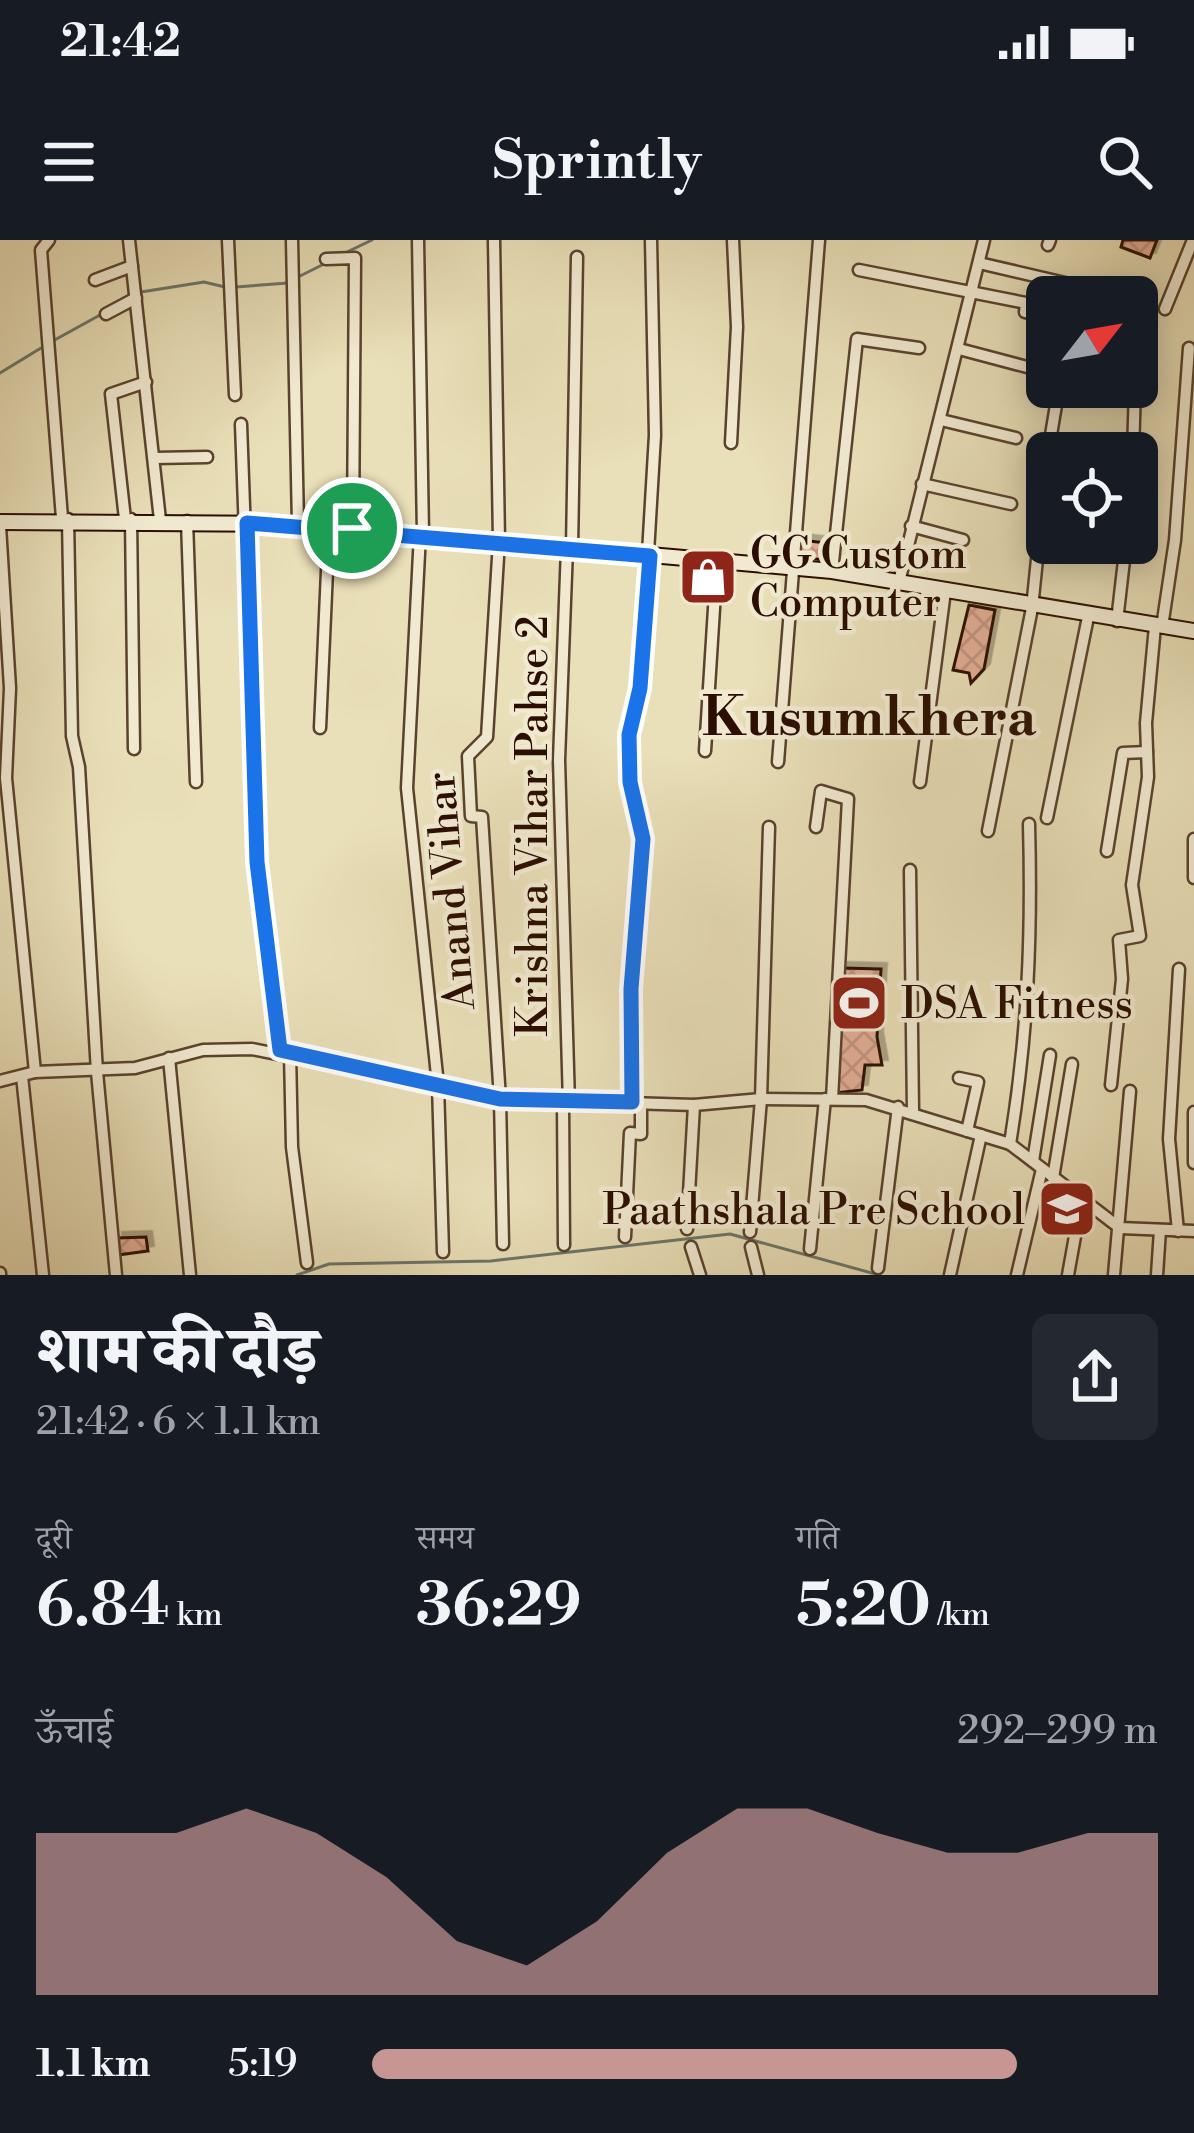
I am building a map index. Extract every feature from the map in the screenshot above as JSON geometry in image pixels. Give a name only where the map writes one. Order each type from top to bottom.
[{"type":"main road","points":[[0,524],[128,519],[298,524],[422,534],[832,571],[1032,608],[1194,631]]},
{"type":"street","points":[[49,240],[41,250],[44,336],[65,518],[72,736],[80,767],[97,1072],[116,1275]]},
{"type":"street","points":[[129,240],[160,520]]},
{"type":"street","points":[[228,240],[236,395]]},
{"type":"street","points":[[292,240],[298,524]]},
{"type":"street","points":[[418,240],[422,534],[407,788],[437,1085],[443,1252]]},
{"type":"street","points":[[494,240],[499,541]]},
{"type":"street","points":[[625,1237],[630,1133],[640,1134],[631,989],[643,839],[630,782],[629,735],[640,688],[650,556],[656,336],[651,240]]},
{"type":"street","points":[[731,443],[737,327],[733,240]]},
{"type":"street","points":[[778,762],[802,412],[817,312],[819,240]]},
{"type":"street","points":[[899,582],[984,240]]},
{"type":"street","points":[[1165,309],[1192,240]]},
{"type":"street","name":"Krishna Vihar Pahse 2","points":[[564,1245],[559,760],[578,257]]},
{"type":"street","points":[[326,259],[356,258],[352,528]]},
{"type":"street","points":[[979,263],[1034,276]]},
{"type":"street","points":[[95,280],[132,266]]},
{"type":"street","points":[[859,270],[1026,303]]},
{"type":"street","points":[[106,314],[136,298]]},
{"type":"street","points":[[832,571],[856,339],[919,348]]},
{"type":"street","points":[[1111,1085],[1122,979],[1120,940],[1140,936],[1132,885],[1190,348]]},
{"type":"street","points":[[959,349],[1026,367]]},
{"type":"street","points":[[134,749],[128,519],[111,394],[146,382]]},
{"type":"street","points":[[941,420],[1016,438]]},
{"type":"street","points":[[242,424],[257,862],[285,1052],[307,1263]]},
{"type":"street","points":[[155,458],[207,457]]},
{"type":"street","points":[[922,484],[1011,504]]},
{"type":"street","points":[[188,521],[196,782]]},
{"type":"street","points":[[0,524],[10,688],[6,778],[43,1275]]},
{"type":"street","points":[[320,728],[329,526]]},
{"type":"street","points":[[911,526],[963,540]]},
{"type":"street","name":"Anand Vihar","points":[[499,541],[487,737],[468,756],[471,816],[482,817],[500,1099]]},
{"type":"street","points":[[705,752],[717,561]]},
{"type":"street","points":[[988,831],[1037,564]]},
{"type":"street","points":[[1117,621],[1124,564]]},
{"type":"street","points":[[920,782],[945,591]]},
{"type":"street","points":[[1046,818],[1088,617]]},
{"type":"street","points":[[1107,851],[1123,753],[1147,752]]},
{"type":"street","points":[[810,1249],[829,1099],[848,799],[821,790],[816,826]]},
{"type":"street","points":[[1010,1144],[1026,1046],[1034,947],[1029,824]]},
{"type":"street","points":[[750,1232],[761,1099],[769,827]]},
{"type":"street","points":[[1194,839],[1194,878]]},
{"type":"street","points":[[910,870],[913,1112]]},
{"type":"street","points":[[1178,1231],[1169,1139],[1179,969]]},
{"type":"street","points":[[0,1081],[29,1074],[97,1072],[203,1050],[285,1052],[500,1099],[694,1106],[829,1099],[898,1107],[1010,1144],[1120,1228],[1194,1231]]},
{"type":"street","points":[[1017,1275],[1038,1165],[1050,1055]]},
{"type":"street","points":[[169,1058],[190,1275]]},
{"type":"street","points":[[1053,1178],[1060,1162],[1072,1064]]},
{"type":"street","points":[[950,1275],[978,1082],[959,1078]]},
{"type":"street","points":[[1114,1275],[1130,1091]]},
{"type":"street","points":[[500,1099],[503,1244]]},
{"type":"street","points":[[687,1228],[694,1106]]},
{"type":"street","points":[[878,1268],[898,1107]]},
{"type":"street","points":[[1194,1112],[1194,1163]]},
{"type":"street","points":[[1068,1275],[1082,1203]]},
{"type":"street","points":[[1157,1275],[1160,1231]]},
{"type":"street","points":[[751,1246],[758,1275]]},
{"type":"street","points":[[691,1247],[700,1275]]},
{"type":"building","points":[[1123,240],[1157,240],[1150,258],[1121,247]]},
{"type":"building","points":[[800,540],[827,543],[825,560],[798,557]]},
{"type":"building","points":[[969,605],[995,610],[984,669],[971,683],[969,673],[953,670]]},
{"type":"building","name":"DSA Fitness","points":[[842,968],[881,969],[877,1037],[882,1065],[865,1065],[862,1090],[835,1093]]},
{"type":"building","points":[[146,1237],[148,1251],[118,1255],[117,1238]]},
{"type":"waterway","points":[[347,252],[372,240]]},
{"type":"waterway","points":[[298,277],[326,263]]},
{"type":"waterway","points":[[141,292],[204,282],[225,287]]},
{"type":"waterway","points":[[236,287],[288,283]]},
{"type":"waterway","points":[[51,342],[100,315]]},
{"type":"waterway","points":[[0,373],[41,348]]},
{"type":"waterway","points":[[297,1275],[329,1264],[491,1261],[730,1234],[879,1275]]},
{"type":"place","name":"GG Custom Computer","points":[[708,577]]},
{"type":"place","name":"DSA Fitness","points":[[859,1003]]},
{"type":"place","name":"Paathshala Pre School","points":[[1067,1209]]},
{"type":"district","name":"Kusumkhera","points":[[869,716]]},
{"type":"route","points":[[247,523],[352,528],[650,556],[640,688],[629,735],[630,782],[639,805],[643,839],[631,989],[632,1102],[500,1099],[280,1050],[257,862],[247,523]]}]
